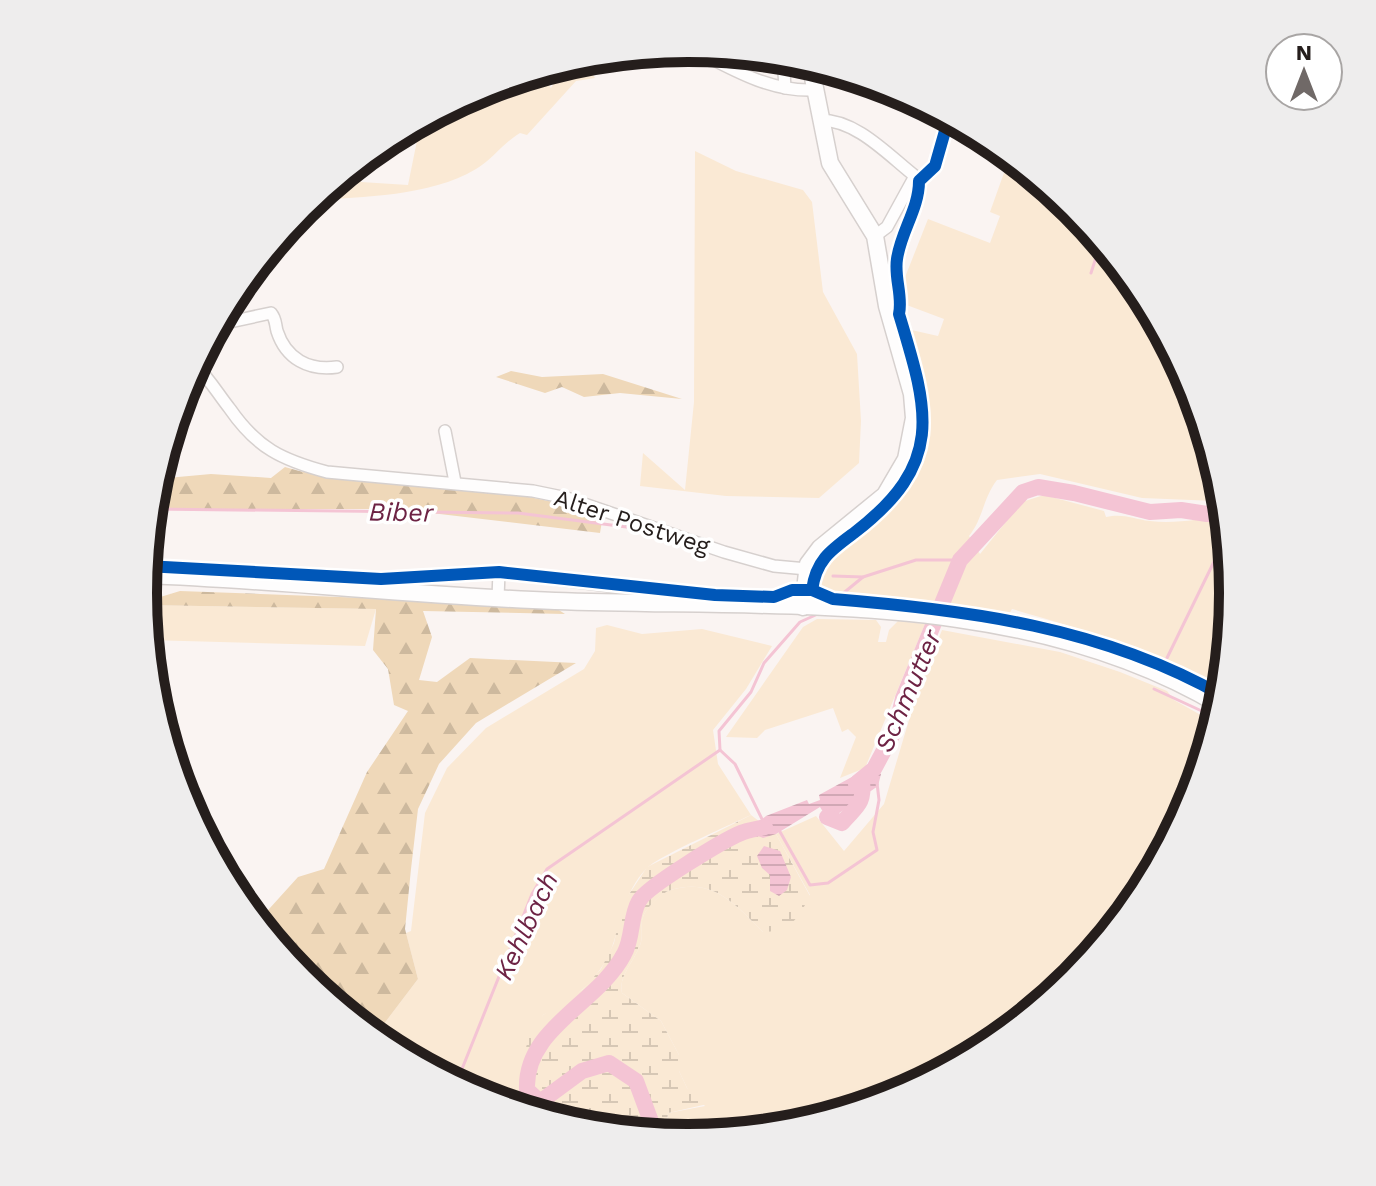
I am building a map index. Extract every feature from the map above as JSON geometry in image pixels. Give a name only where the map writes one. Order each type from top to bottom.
[{"type":"main road","points":[[806,608],[807,569],[820,548],[885,495],[899,475],[911,445],[912,394],[887,306],[875,236],[835,176],[812,77]]},
{"type":"main road","points":[[157,576],[498,598],[850,610],[956,620],[1062,640],[1160,674],[1209,699]]},
{"type":"street","points":[[720,63],[752,79],[785,88],[814,90]]},
{"type":"street","points":[[784,71],[785,88]]},
{"type":"street","points":[[820,120],[839,122],[860,133],[915,176],[887,227],[875,236]]},
{"type":"street","points":[[231,322],[271,313],[291,355],[304,365],[320,369],[337,367]]},
{"type":"street","name":"Alter Postweg","points":[[204,376],[249,434],[273,454],[327,472],[455,482],[567,498],[724,552],[774,566],[807,569]]},
{"type":"street","points":[[445,431],[455,482]]},
{"type":"street","points":[[498,598],[499,572]]},
{"type":"street","points":[[381,579],[499,572],[618,587]]},
{"type":"green space","points":[[591,71],[595,78],[576,81],[527,135],[520,133],[476,169],[458,178],[417,190],[332,199],[363,174],[361,182],[408,185],[418,136],[485,102],[517,90],[545,82],[551,88],[556,79],[584,72]]},
{"type":"green space","points":[[695,151],[736,171],[803,190],[812,202],[823,292],[857,354],[861,421],[859,463],[819,498],[726,496],[640,486],[643,453],[685,490],[694,402]]},
{"type":"green space","points":[[1006,168],[1063,218],[1109,270],[1148,328],[1179,390],[1201,456],[1211,501],[1142,498],[1040,474],[997,480],[969,536],[980,554],[1022,502],[1044,495],[1104,511],[1106,517],[1169,522],[1213,518],[1219,593],[1211,682],[1120,643],[1012,609],[1009,614],[873,599],[818,589],[815,578],[820,569],[841,546],[898,499],[921,455],[925,406],[907,329],[938,336],[944,319],[904,304],[900,290],[928,219],[990,243],[1000,216],[990,212]]},
{"type":"green space","points":[[511,371],[542,377],[603,374],[682,399],[620,393],[584,397],[562,387],[545,393],[496,377]]},
{"type":"green space","points":[[285,467],[328,476],[478,489],[554,502],[603,515],[600,533],[397,509],[164,509],[170,478],[211,474],[271,478]]},
{"type":"green space","points":[[180,591],[551,605],[565,614],[423,611],[432,637],[419,680],[437,682],[470,658],[576,663],[476,723],[439,764],[418,809],[405,929],[418,979],[382,1027],[313,968],[265,913],[298,877],[324,869],[367,772],[408,711],[394,705],[388,669],[373,650],[376,609],[157,605],[157,598]]},
{"type":"green space","points":[[157,605],[376,609],[365,646],[159,640]]},
{"type":"green space","points":[[817,619],[876,620],[881,627],[878,642],[886,642],[889,630],[898,621],[925,624],[865,768],[840,778],[856,737],[848,729],[842,732],[833,708],[765,730],[757,738],[726,737],[803,627]]},
{"type":"green space","points":[[607,625],[642,634],[702,629],[772,646],[746,689],[713,730],[718,764],[751,815],[665,856],[639,877],[629,894],[603,965],[586,986],[543,1015],[521,1097],[453,1069],[382,1027],[418,979],[406,933],[411,931],[425,813],[447,768],[486,728],[584,669],[595,651],[596,628]]},
{"type":"green space","points":[[942,630],[1060,652],[1167,691],[1174,700],[1204,717],[1179,796],[1130,888],[1087,943],[1011,1014],[953,1053],[859,1096],[792,1114],[757,1119],[667,1123],[668,1113],[705,1106],[687,1088],[679,1071],[679,1055],[661,1021],[622,993],[625,974],[639,949],[645,913],[668,891],[697,887],[732,902],[763,932],[810,895],[776,834],[816,816],[844,851],[884,804],[917,693]]},
{"type":"green space","points":[[751,815],[776,834],[810,896],[792,922],[773,931],[763,932],[732,902],[697,887],[668,891],[645,913],[641,942],[625,974],[622,993],[661,1021],[679,1055],[679,1071],[687,1088],[712,1103],[668,1113],[667,1123],[653,1123],[584,1114],[521,1097],[518,1072],[529,1038],[543,1015],[582,990],[601,969],[614,943],[622,905],[647,867]]},
{"type":"shaded area","points":[[870,767],[881,774],[878,786],[835,816],[825,815],[820,807],[776,834],[763,838],[747,831],[766,816],[807,800],[809,804],[820,800],[819,795]]},
{"type":"shaded area","points":[[764,846],[780,851],[791,877],[787,890],[779,896],[770,891],[770,875],[762,868],[757,856]]},
{"type":"waterway","points":[[1091,273],[1097,255]]},
{"type":"waterway","name":"Schmutter","points":[[858,782],[874,769],[896,728],[903,698],[960,560],[1023,492],[1038,487],[1150,512],[1181,510],[1212,513]]},
{"type":"waterway","name":"Biber","points":[[164,509],[518,513],[642,529]]},
{"type":"waterway","points":[[1166,660],[1218,554]]},
{"type":"waterway","name":"Biber","points":[[833,576],[863,577],[916,560],[960,560]]},
{"type":"waterway","name":"Kehlbach","points":[[835,600],[863,577]]},
{"type":"waterway","name":"Kehlbach","points":[[461,1073],[532,894],[547,869],[720,750],[719,731],[751,692],[764,663],[800,622],[820,613]]},
{"type":"waterway","points":[[1154,689],[1205,713]]},
{"type":"waterway","name":"Kehlbach","points":[[720,750],[735,764],[763,821]]},
{"type":"waterway","name":"Schmutter","points":[[827,817],[842,823],[855,809],[863,789],[862,781],[856,784]]},
{"type":"waterway","points":[[779,830],[810,885],[828,883],[877,850],[873,832],[879,800],[877,783]]},
{"type":"waterway","name":"Schmutter","points":[[651,1123],[636,1081],[609,1063],[582,1071],[540,1102],[527,1090],[529,1068],[537,1050],[550,1033],[612,972],[624,954],[636,907],[645,894],[719,845],[744,832],[765,827]]},
{"type":"cycle path","points":[[812,590],[821,563],[883,508],[904,483],[916,459],[922,434],[922,408],[899,314],[897,259],[916,201],[919,181],[935,166],[946,129]]},
{"type":"cycle path","points":[[158,567],[381,579],[499,572],[715,595],[774,597],[792,590],[812,590],[833,599],[934,609],[1034,626],[1130,653],[1210,689]]}]
